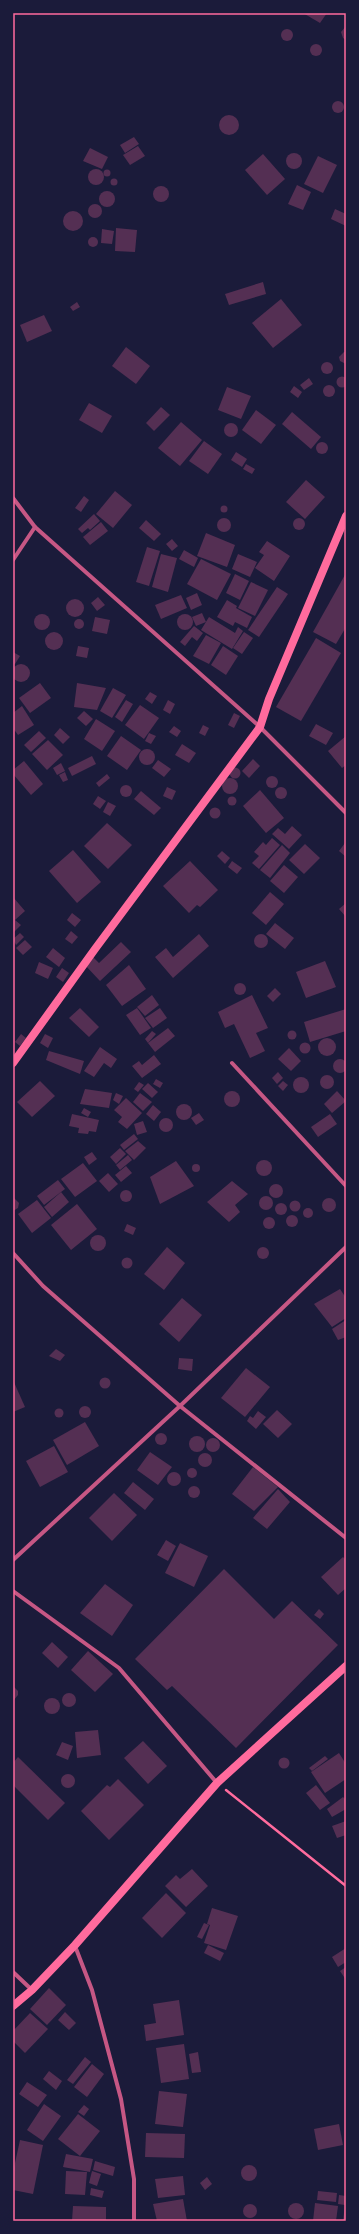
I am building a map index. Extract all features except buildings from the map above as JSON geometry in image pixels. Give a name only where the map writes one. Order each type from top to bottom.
[{"type":"main road","points":[[13,1063],[94,949],[260,727],[269,699],[346,516]]},
{"type":"main road","points":[[13,2006],[32,1990],[75,1945],[217,1783],[346,1666]]},
{"type":"street","points":[[13,498],[35,527],[260,727],[346,813]]},
{"type":"street","points":[[13,560],[35,527]]},
{"type":"street","points":[[232,1063],[346,1186]]},
{"type":"street","points":[[13,1560],[180,1406],[346,1247]]},
{"type":"street","points":[[13,1253],[43,1286],[180,1406],[346,1538]]},
{"type":"street","points":[[13,1591],[120,1668],[217,1783]]},
{"type":"street","points":[[75,1945],[92,1990],[121,2099],[134,2179],[134,2221]]},
{"type":"street","points":[[13,1972],[32,1990]]},
{"type":"path","points":[[217,1783],[346,1886]]}]
